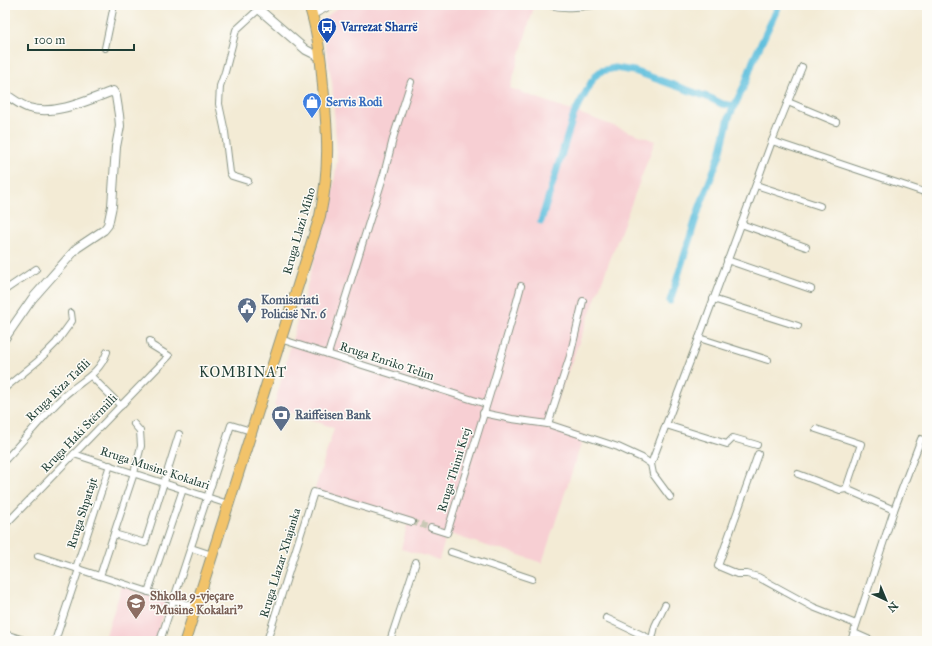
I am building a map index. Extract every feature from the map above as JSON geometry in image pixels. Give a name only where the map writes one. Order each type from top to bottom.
[{"type":"main road","name":"Rruga Llazi Miho","points":[[184,641],[320,216],[326,184],[328,135],[316,27],[309,5]]},
{"type":"street","points":[[105,48],[114,5]]},
{"type":"street","points":[[313,15],[332,5]]},
{"type":"street","points":[[549,5],[569,8],[594,5]]},
{"type":"street","points":[[248,181],[232,176],[230,173],[225,132],[220,110],[219,90],[236,30],[257,7],[306,50],[320,57]]},
{"type":"street","points":[[670,497],[653,474],[651,464],[772,140],[802,67]]},
{"type":"street","points":[[328,354],[411,82]]},
{"type":"street","points":[[5,94],[28,108],[46,110],[73,105],[113,92],[116,96],[120,121],[112,206],[108,225],[104,230],[77,248],[32,299],[5,338]]},
{"type":"street","points":[[788,102],[836,122]]},
{"type":"street","points":[[772,140],[924,192]]},
{"type":"street","points":[[756,185],[820,206]]},
{"type":"street","points":[[741,224],[806,247]]},
{"type":"street","points":[[727,260],[811,289]]},
{"type":"street","points":[[5,290],[36,269]]},
{"type":"street","name":"Rruga Thimi Krej","points":[[431,528],[447,533],[483,413],[505,347],[521,286]]},
{"type":"street","points":[[713,299],[798,326]]},
{"type":"street","points":[[548,424],[570,356],[578,325],[582,301]]},
{"type":"street","points":[[5,388],[31,368],[56,343],[72,321],[71,313]]},
{"type":"street","points":[[699,338],[768,360]]},
{"type":"street","name":"Rruga Enriko Telim","points":[[280,339],[486,404]]},
{"type":"street","name":"Rruga Haki Stërmilli","points":[[5,525],[169,356],[151,345],[150,341]]},
{"type":"street","name":"Rruga Riza Tafili","points":[[5,460],[64,396],[91,376],[102,363],[108,352]]},
{"type":"street","points":[[91,376],[121,406]]},
{"type":"street","points":[[483,413],[548,424],[618,447],[651,464]]},
{"type":"street","points":[[100,576],[134,473],[142,440],[140,431],[134,424]]},
{"type":"street","points":[[161,641],[231,425],[251,431]]},
{"type":"street","points":[[666,425],[727,444],[733,438],[757,445]]},
{"type":"street","points":[[816,429],[861,444],[846,489]]},
{"type":"street","points":[[114,534],[145,543],[179,434]]},
{"type":"street","points":[[851,641],[894,510],[921,439]]},
{"type":"street","name":"Rruga Musine Kokalari","points":[[74,454],[228,504]]},
{"type":"street","points":[[758,454],[718,566],[737,574],[747,574],[758,577],[813,607],[856,624]]},
{"type":"street","name":"Rruga Shpatajt","points":[[55,641],[110,465]]},
{"type":"street","points":[[798,474],[840,490],[846,489],[894,510]]},
{"type":"street","points":[[148,592],[183,489]]},
{"type":"street","name":"Rruga Llazar Xhajanka","points":[[267,641],[314,492],[412,522]]},
{"type":"street","points":[[191,548],[212,555]]},
{"type":"street","points":[[451,552],[532,579]]},
{"type":"street","points":[[38,556],[195,607]]},
{"type":"street","points":[[390,641],[416,562]]},
{"type":"street","points":[[606,618],[654,640],[655,626],[664,605]]},
{"type":"street","points":[[854,633],[872,641]]},
{"type":"street","points":[[5,634],[27,641]]},
{"type":"shaded area","points":[[341,5],[529,5],[534,7],[510,88],[655,141],[548,424],[584,435],[542,563],[502,549],[496,549],[447,533],[439,560],[401,549],[408,522],[314,492],[334,428],[274,406],[333,191],[337,161],[332,83],[321,21]]},
{"type":"shaded area","name":"Shkolla 9-vjeçare \"Musine Kokalari\"","points":[[122,586],[168,601],[155,641],[104,641]]},
{"type":"waterway","points":[[670,301],[699,209],[720,154],[729,117],[779,5]]},
{"type":"waterway","points":[[595,76],[601,71],[615,68],[634,71],[710,98],[722,104],[735,106]]},
{"type":"waterway","points":[[541,221],[574,114],[592,81]]},
{"type":"tunnel","points":[[412,522],[431,528]]},
{"type":"place","name":"Varrezat Sharrë","points":[[327,44]]},
{"type":"place","name":"Servis Rodi","points":[[312,119]]},
{"type":"place","name":"Komisariati Policisë Nr. 6","points":[[247,324]]},
{"type":"place","name":"Raiffeisen Bank","points":[[281,432]]},
{"type":"place","name":"Shkolla 9-vjeçare \"Musine Kokalari\"","points":[[136,620]]},
{"type":"district","name":"KOMBINAT","points":[[243,372]]}]
